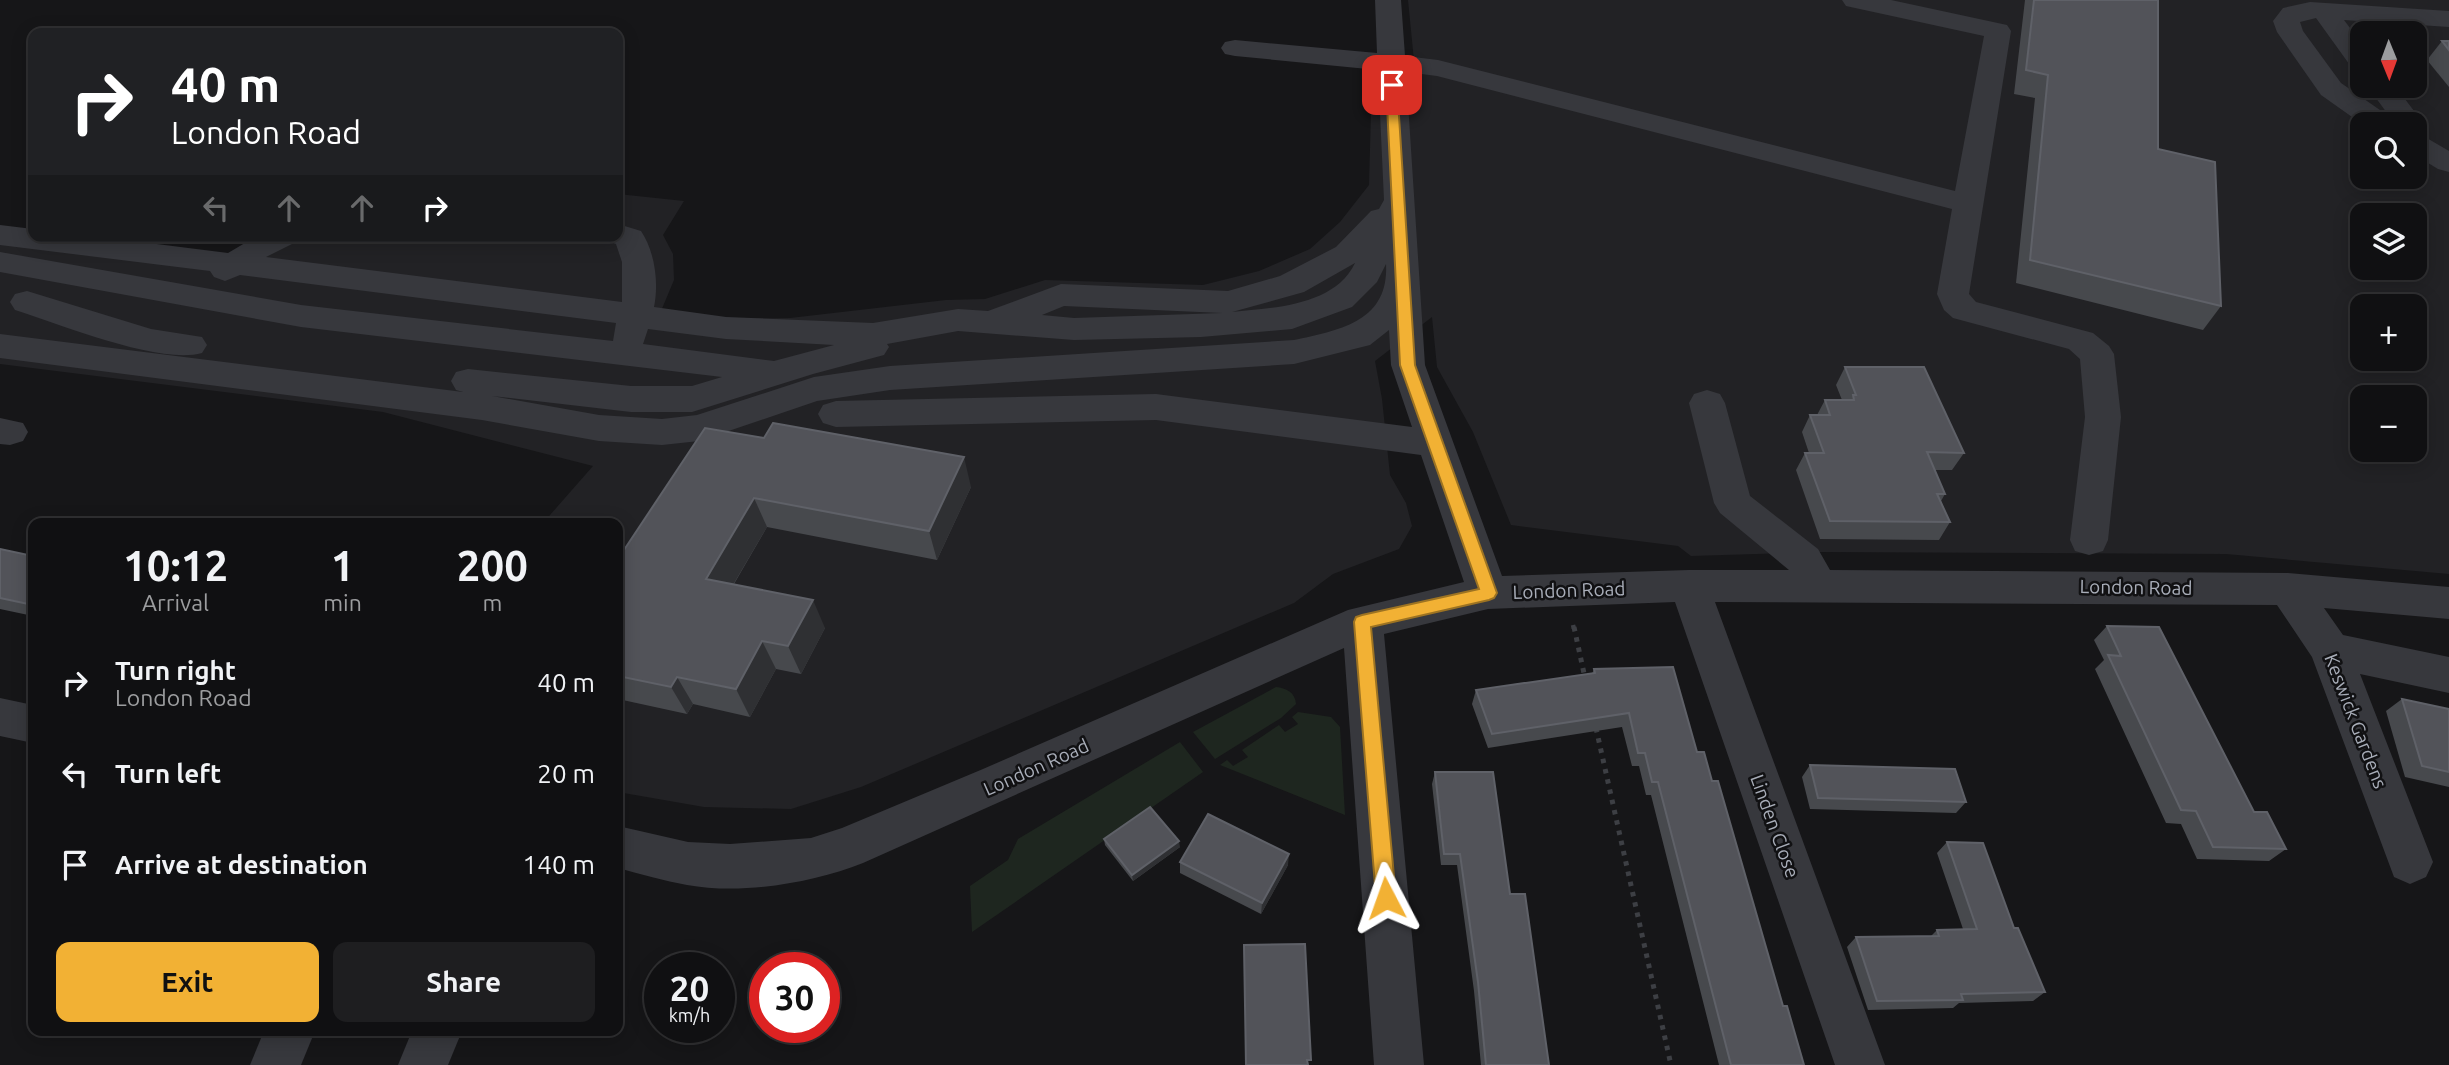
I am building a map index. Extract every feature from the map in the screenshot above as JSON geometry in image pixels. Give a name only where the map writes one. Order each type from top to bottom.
[{"type":"street","points":[[1388,0],[1408,365],[1489,593]]},
{"type":"street","points":[[1855,0],[2000,21],[1953,294],[1956,302],[1965,310],[2081,341],[2097,354],[2103,417],[2089,540]]},
{"type":"street","points":[[2312,11],[2443,25]]},
{"type":"street","points":[[2312,11],[2350,50]]},
{"type":"street","points":[[2312,11],[2375,112]]},
{"type":"street","points":[[1390,55],[1968,204]]},
{"type":"street","points":[[2390,98],[2401,112]]},
{"type":"street","points":[[0,262],[301,316],[636,355],[726,328],[873,335],[974,321],[1074,329],[1201,326],[1292,318],[1340,299],[1366,274],[1398,202]]},
{"type":"street","points":[[0,235],[28,239]]},
{"type":"street","points":[[92,322],[163,342],[631,400],[639,299],[638,262],[630,237],[623,235]]},
{"type":"street","points":[[54,242],[192,260],[228,268],[280,289],[636,355],[781,385],[814,389],[890,378],[1294,352],[1358,337],[1392,311],[1403,282]]},
{"type":"street","points":[[9,306],[38,323],[119,321],[178,295],[273,242]]},
{"type":"street","points":[[9,306],[636,355],[848,353]]},
{"type":"street","points":[[636,355],[662,409],[725,408],[848,353],[974,321]]},
{"type":"street","points":[[0,346],[482,407],[599,428],[662,432],[699,428],[742,415],[781,385]]},
{"type":"street","points":[[636,355],[692,399],[735,385],[781,385]]},
{"type":"street","points":[[1707,403],[1733,503],[1804,560],[1819,586]]},
{"type":"street","points":[[836,414],[1156,407],[1436,443]]},
{"type":"street","name":"London Road","points":[[623,848],[688,864],[730,866],[811,859],[847,848],[1362,622],[1489,593],[1689,586],[2288,589],[2449,603]]},
{"type":"street","name":"Linden Close","points":[[1689,586],[1860,1065]]},
{"type":"street","name":"Keswick Gardens","points":[[2288,589],[2330,650],[2410,862]]},
{"type":"street","points":[[1362,622],[1371,703],[1399,1065]]},
{"type":"street","points":[[2330,650],[2449,675]]},
{"type":"street","points":[[0,717],[28,723]]},
{"type":"street","points":[[275,1065],[288,1036]]},
{"type":"street","points":[[424,1065],[435,1036]]},
{"type":"path","points":[[1565,589],[1586,684]]},
{"type":"path","points":[[1595,725],[1671,1065]]},
{"type":"shaded area","points":[[1408,0],[2449,0],[2449,574],[2226,554],[1821,552],[1691,556],[1678,546],[1511,525],[1473,432],[1437,367],[1432,317],[1375,361],[1390,475],[1406,503],[1412,526],[1399,549],[1333,574],[1294,603],[861,787],[791,809],[704,807],[623,793],[623,518],[547,518],[593,466],[383,412],[0,364],[0,227],[28,230],[28,242],[94,242],[227,255],[247,242],[623,242],[623,195],[684,201],[663,235],[673,254],[674,280],[661,311],[718,319],[790,318],[946,300],[985,299],[1045,280],[1203,285],[1259,271],[1310,249],[1340,222],[1369,185],[1372,76],[1416,81]]},
{"type":"shaded area","points":[[1276,687],[1289,691],[1296,704],[1281,718],[1215,759],[1193,732]]},
{"type":"shaded area","points":[[1298,712],[1331,717],[1340,727],[1345,815],[1220,765],[1227,760],[1233,766],[1248,757],[1242,750],[1279,725],[1285,732],[1298,724],[1292,717]]},
{"type":"shaded area","points":[[1180,742],[1203,772],[972,932],[970,886],[1008,860],[1018,839]]},
{"type":"building","points":[[2034,0],[2158,0],[2158,149],[2215,162],[2221,306],[2030,260],[2048,75],[2026,70]]},
{"type":"building","points":[[2442,41],[2449,41],[2449,50]]},
{"type":"building","points":[[1845,367],[1924,367],[1964,453],[1927,452],[1945,494],[1937,494],[1950,522],[1830,521],[1805,453],[1824,453],[1810,415],[1830,415],[1825,400],[1854,400],[1853,395],[1856,395]]},
{"type":"building","points":[[773,423],[964,457],[929,531],[754,498],[706,579],[813,600],[788,646],[762,641],[736,689],[677,677],[671,687],[623,677],[623,551],[705,428],[764,438]]},
{"type":"building","points":[[0,549],[28,555],[28,604],[0,598]]},
{"type":"building","points":[[2107,626],[2159,627],[2254,812],[2267,812],[2286,849],[2213,847],[2196,811],[2181,810],[2108,655],[2121,656]]},
{"type":"building","points":[[1673,667],[1697,752],[1704,752],[1712,781],[1718,781],[1783,1006],[1787,1006],[1804,1065],[1731,1065],[1658,782],[1652,782],[1645,753],[1638,753],[1629,713],[1492,734],[1476,690],[1595,673],[1594,669]]},
{"type":"building","points":[[2402,699],[2449,709],[2449,772],[2422,766]]},
{"type":"building","points":[[1810,765],[1955,769],[1966,802],[1818,798]]},
{"type":"building","points":[[1435,772],[1493,772],[1510,894],[1525,894],[1549,1065],[1486,1065],[1478,982],[1460,854],[1444,854]]},
{"type":"building","points":[[1150,807],[1179,841],[1132,875],[1104,839]]},
{"type":"building","points":[[1208,814],[1289,854],[1262,903],[1180,862]]},
{"type":"building","points":[[1947,842],[1983,843],[2014,928],[2018,928],[2045,992],[1961,994],[1963,1000],[1877,1001],[1856,937],[1939,936],[1937,930],[1977,929]]},
{"type":"building","points":[[1305,944],[1311,1060],[1307,1060],[1308,1065],[1246,1065],[1244,945]]},
{"type":"route","points":[[1386,898],[1362,622],[1489,593],[1408,365],[1392,85]]}]
